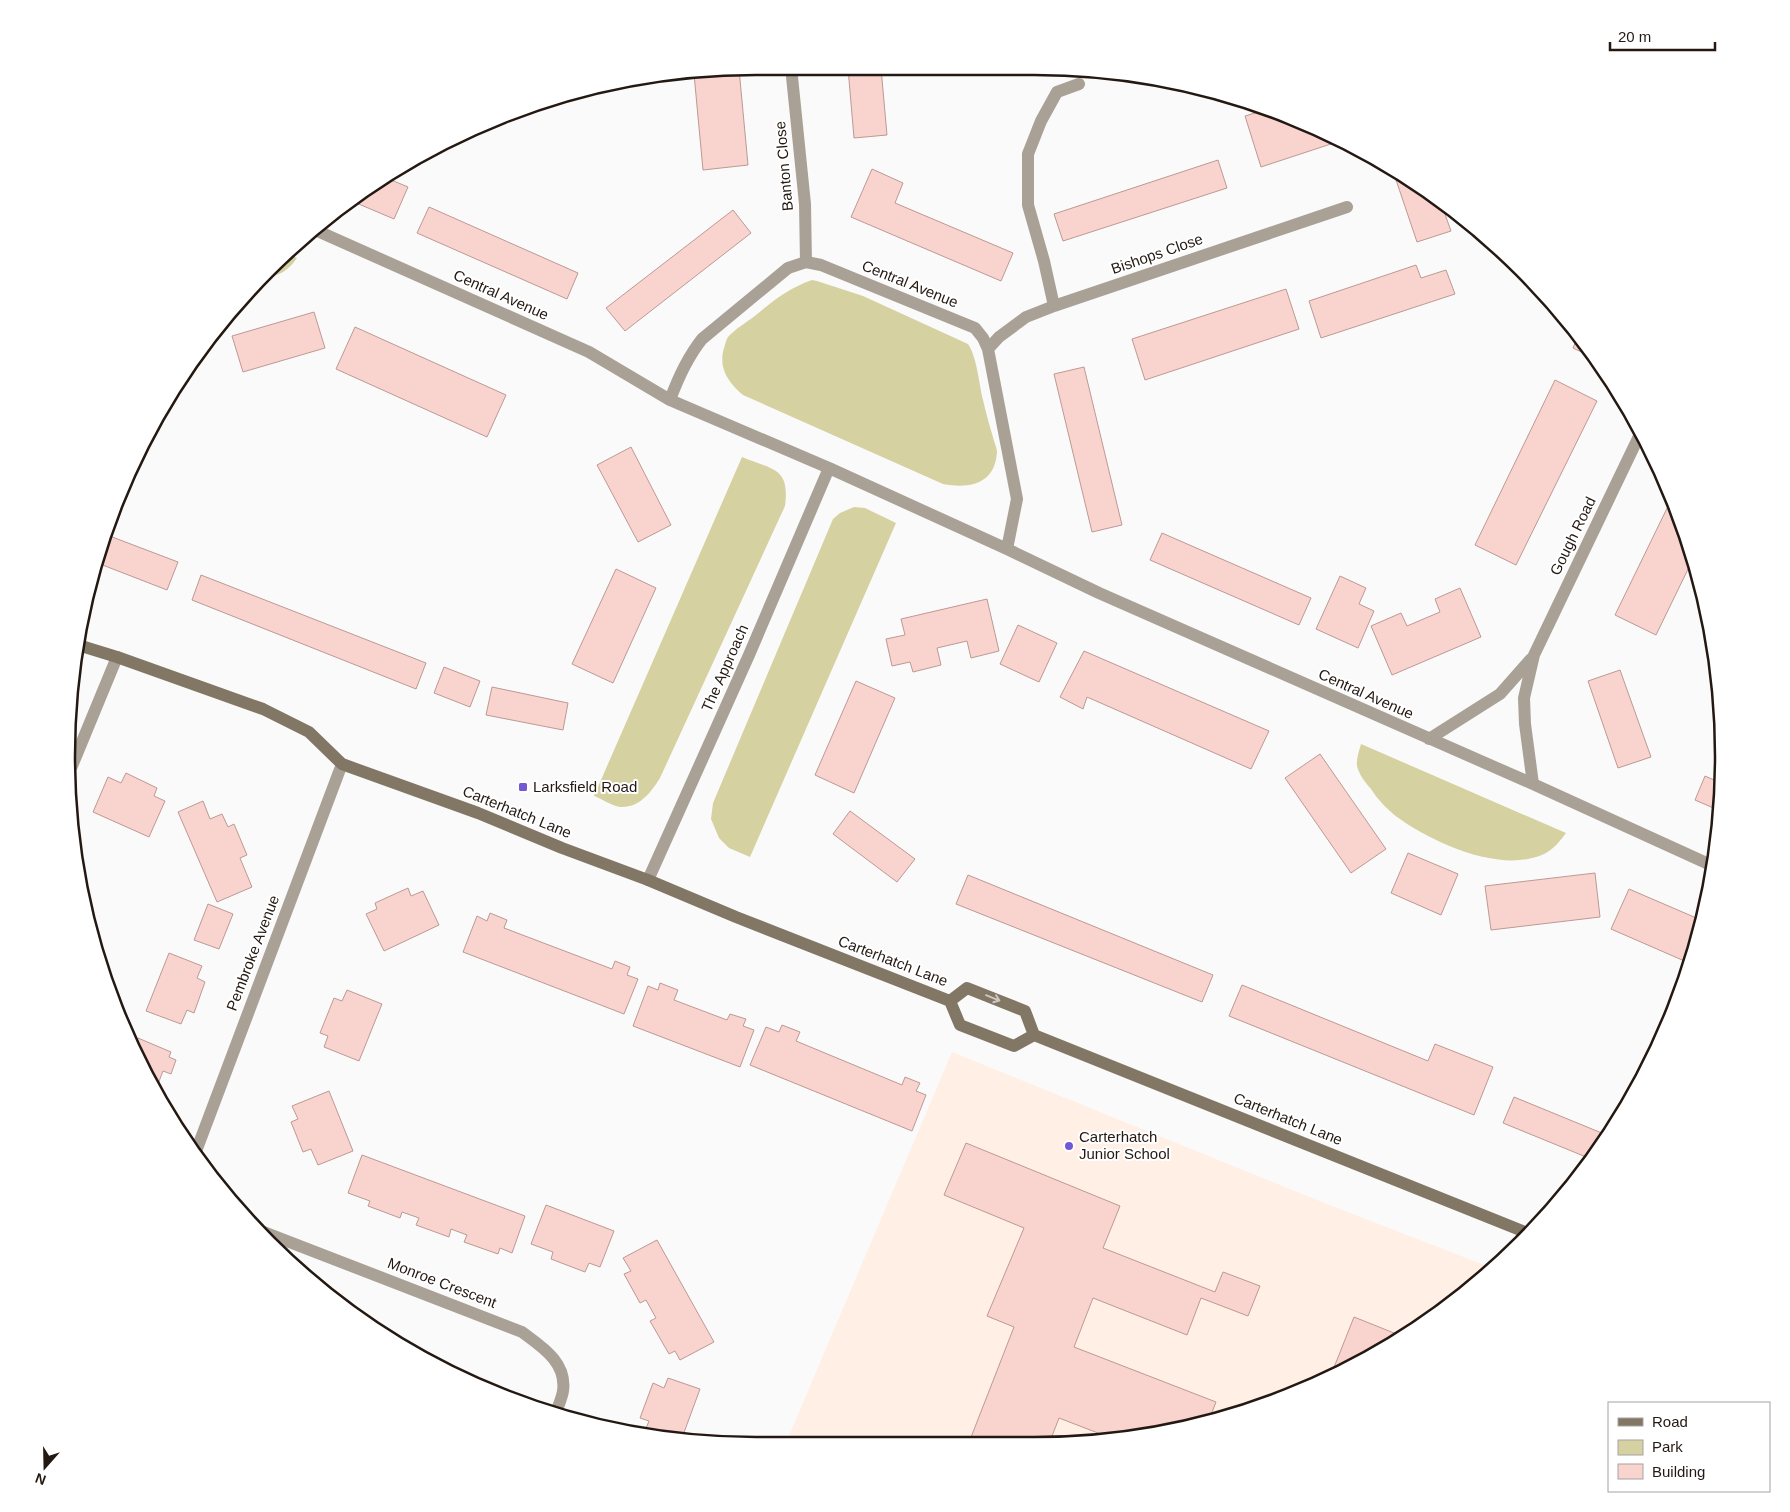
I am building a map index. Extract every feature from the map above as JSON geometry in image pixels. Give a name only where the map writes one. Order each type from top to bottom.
[{"type":"street","name":"Banton Close","points":[[792,75],[805,204],[806,262]]},
{"type":"street","points":[[1054,306],[1044,261],[1028,205],[1028,154],[1041,121],[1057,92],[1079,84]]},
{"type":"street","name":"Bishops Close","points":[[988,349],[999,337],[1026,317],[1347,207]]},
{"type":"street","name":"Central Avenue","points":[[321,233],[589,352],[670,400],[829,468],[1099,593],[1533,784],[1706,863]]},
{"type":"street","name":"Central Avenue","points":[[806,262],[821,265],[975,328],[983,338],[988,349],[1017,499],[1007,549]]},
{"type":"street","points":[[670,400],[681,371],[691,353],[702,339],[788,268],[806,262]]},
{"type":"street","name":"Gough Road","points":[[1533,784],[1525,724],[1524,698],[1534,655],[1638,441]]},
{"type":"street","name":"The Approach","points":[[648,880],[749,655],[829,468]]},
{"type":"street","name":"Carterhatch Lane","points":[[84,647],[263,710],[309,732],[342,764],[478,812],[562,848],[648,880],[736,917],[950,1001],[960,1025],[1014,1046],[1034,1035]]},
{"type":"street","name":"Gough Road","points":[[1429,739],[1481,708],[1500,694],[1534,655]]},
{"type":"street","points":[[75,759],[117,657]]},
{"type":"street","name":"Pembroke Avenue","points":[[198,1146],[342,764]]},
{"type":"street","name":"Carterhatch Lane","points":[[950,1001],[967,988],[1026,1011],[1034,1035],[1522,1231]]},
{"type":"street","name":"Monroe Crescent","points":[[271,1235],[522,1332],[547,1350],[562,1369],[563,1390],[558,1407]]},
{"type":"shaded area","points":[[952,1052],[1327,1204],[1486,1266],[1449,1296],[1412,1322],[1374,1346],[1335,1367],[1253,1401],[1210,1414],[1167,1424],[1079,1436],[788,1437]]},
{"type":"green space","points":[[293,256],[297,258],[283,272],[271,277]]},
{"type":"green space","points":[[812,280],[863,296],[968,344],[976,363],[983,400],[997,450],[992,471],[986,478],[971,485],[943,484],[743,395],[733,385],[723,368],[722,362],[722,355],[728,337],[782,295]]},
{"type":"green space","points":[[742,457],[771,468],[782,477],[786,493],[785,506],[660,778],[649,794],[639,802],[627,807],[614,805],[594,796]]},
{"type":"green space","points":[[854,507],[865,508],[896,523],[750,857],[729,848],[719,838],[711,819],[713,803],[833,519],[840,513]]},
{"type":"green space","points":[[1361,744],[1566,833],[1557,845],[1544,854],[1527,859],[1508,860],[1468,853],[1429,837],[1386,808],[1363,779],[1357,766]]},
{"type":"building","points":[[740,75],[748,165],[703,170],[694,78]]},
{"type":"building","points":[[849,75],[882,75],[887,135],[854,138]]},
{"type":"building","points":[[1257,112],[1332,144],[1261,167],[1245,116]]},
{"type":"building","points":[[1218,160],[1227,188],[1063,241],[1054,214]]},
{"type":"building","points":[[872,169],[903,183],[895,203],[1013,253],[1001,281],[851,217]]},
{"type":"building","points":[[1396,180],[1445,213],[1451,231],[1417,242]]},
{"type":"building","points":[[393,181],[408,187],[394,219],[358,204]]},
{"type":"building","points":[[429,207],[578,273],[567,299],[417,233]]},
{"type":"building","points":[[733,210],[751,233],[625,331],[606,308]]},
{"type":"building","points":[[1416,265],[1421,278],[1446,270],[1455,294],[1321,338],[1309,301]]},
{"type":"building","points":[[1286,289],[1299,329],[1145,380],[1132,339]]},
{"type":"building","points":[[314,312],[325,348],[243,372],[232,336]]},
{"type":"building","points":[[355,327],[506,395],[487,437],[336,369]]},
{"type":"building","points":[[1575,343],[1582,352],[1573,348]]},
{"type":"building","points":[[1084,367],[1122,525],[1092,532],[1054,374]]},
{"type":"building","points":[[1555,380],[1597,401],[1516,565],[1475,545]]},
{"type":"building","points":[[631,447],[671,525],[638,542],[597,465]]},
{"type":"building","points":[[1668,507],[1688,568],[1656,635],[1615,615]]},
{"type":"building","points":[[1162,533],[1311,598],[1299,625],[1150,560]]},
{"type":"building","points":[[111,537],[178,562],[167,590],[103,565]]},
{"type":"building","points":[[616,569],[656,588],[613,683],[572,664]]},
{"type":"building","points":[[201,575],[426,663],[416,689],[192,600]]},
{"type":"building","points":[[1340,576],[1366,588],[1359,604],[1374,611],[1358,648],[1316,629]]},
{"type":"building","points":[[1460,588],[1481,637],[1392,675],[1371,626],[1401,613],[1407,626],[1440,612],[1435,599]]},
{"type":"building","points":[[987,599],[999,651],[971,658],[967,641],[937,648],[941,665],[913,672],[910,662],[892,666],[886,639],[905,635],[901,619]]},
{"type":"building","points":[[1018,625],[1057,643],[1039,682],[1000,664]]},
{"type":"building","points":[[1084,651],[1269,731],[1251,769],[1087,697],[1083,709],[1060,697]]},
{"type":"building","points":[[444,667],[480,681],[470,707],[434,693]]},
{"type":"building","points":[[1620,670],[1651,757],[1618,768],[1588,681]]},
{"type":"building","points":[[856,681],[895,698],[854,793],[815,775]]},
{"type":"building","points":[[492,687],[568,703],[563,730],[486,715]]},
{"type":"building","points":[[1320,754],[1386,849],[1351,873],[1285,778]]},
{"type":"building","points":[[126,773],[157,788],[154,796],[165,801],[149,837],[93,812],[108,777],[121,783]]},
{"type":"building","points":[[1705,776],[1714,780],[1713,808],[1695,800]]},
{"type":"building","points":[[203,801],[210,819],[222,814],[228,827],[234,824],[247,855],[240,858],[252,887],[217,902],[178,812]]},
{"type":"building","points":[[850,811],[915,859],[897,882],[833,834]]},
{"type":"building","points":[[1408,853],[1458,874],[1441,915],[1391,893]]},
{"type":"building","points":[[1595,873],[1600,917],[1491,930],[1485,886]]},
{"type":"building","points":[[968,875],[1213,975],[1202,1002],[956,904]]},
{"type":"building","points":[[408,888],[411,896],[423,891],[439,925],[384,951],[366,914],[377,909],[375,903]]},
{"type":"building","points":[[1629,889],[1695,918],[1683,961],[1611,929]]},
{"type":"building","points":[[208,904],[233,914],[219,949],[194,940]]},
{"type":"building","points":[[490,913],[507,920],[504,928],[612,969],[615,961],[630,967],[627,975],[638,979],[624,1014],[463,952],[477,916],[487,921]]},
{"type":"building","points":[[169,953],[202,966],[197,978],[205,982],[194,1013],[187,1010],[181,1024],[146,1011]]},
{"type":"building","points":[[660,983],[678,990],[674,1000],[727,1020],[730,1014],[746,1019],[743,1026],[754,1030],[740,1067],[633,1026],[648,986],[658,990]]},
{"type":"building","points":[[1242,985],[1428,1061],[1435,1044],[1493,1067],[1474,1115],[1229,1016]]},
{"type":"building","points":[[347,990],[382,1004],[359,1061],[324,1047],[328,1036],[320,1033],[334,998],[342,1001]]},
{"type":"building","points":[[782,1025],[800,1032],[796,1041],[902,1085],[905,1077],[920,1083],[916,1091],[926,1095],[912,1131],[750,1065],[766,1027],[779,1032]]},
{"type":"building","points":[[138,1038],[171,1052],[169,1057],[176,1060],[171,1074],[163,1071],[159,1082]]},
{"type":"building","points":[[329,1091],[353,1151],[318,1165],[311,1149],[303,1152],[291,1122],[298,1119],[292,1106]]},
{"type":"building","points":[[1514,1097],[1601,1133],[1584,1156],[1503,1123]]},
{"type":"building","points":[[966,1143],[1120,1206],[1103,1248],[1215,1292],[1223,1272],[1260,1286],[1248,1316],[1201,1298],[1187,1335],[1093,1298],[1074,1347],[1216,1402],[1212,1414],[1167,1424],[1100,1434],[1059,1418],[1052,1437],[971,1437],[1014,1327],[987,1316],[1024,1228],[944,1195]]},
{"type":"building","points":[[362,1155],[525,1216],[512,1253],[500,1248],[498,1254],[464,1242],[467,1235],[451,1229],[449,1237],[416,1225],[419,1218],[402,1212],[400,1218],[368,1206],[370,1201],[348,1193]]},
{"type":"building","points":[[546,1205],[614,1231],[600,1267],[589,1263],[585,1272],[551,1259],[553,1252],[531,1244]]},
{"type":"building","points":[[657,1240],[714,1342],[680,1360],[675,1351],[669,1354],[650,1321],[656,1318],[646,1300],[640,1303],[624,1274],[631,1271],[623,1258]]},
{"type":"building","points":[[1354,1317],[1394,1333],[1374,1346],[1334,1367]]},
{"type":"building","points":[[668,1378],[700,1389],[684,1433],[646,1428],[649,1421],[640,1418],[653,1383],[664,1388]]},
{"type":"place","name":"Larksfield Road","points":[[523,787]]},
{"type":"place","name":"Carterhatch Junior School","points":[[1069,1146]]}]
